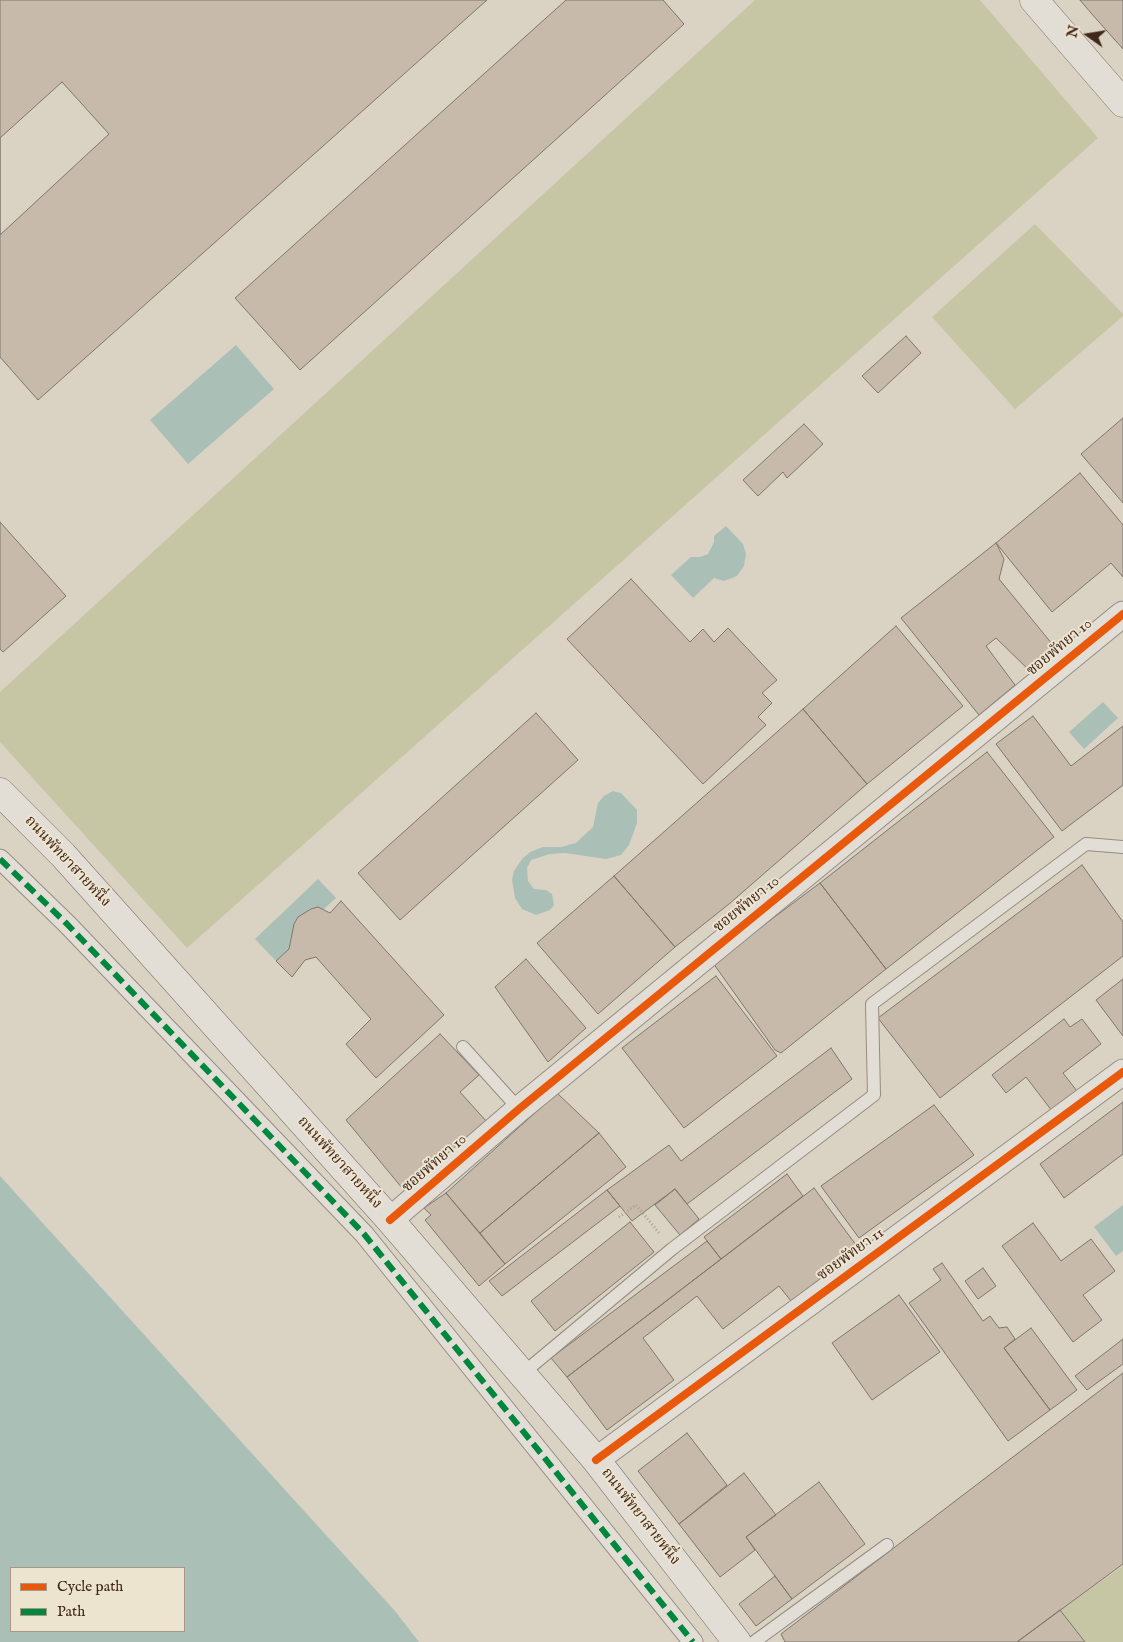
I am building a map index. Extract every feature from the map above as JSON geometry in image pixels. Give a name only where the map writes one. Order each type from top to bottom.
[{"type":"main road","points":[[1034,0],[1123,103]]},
{"type":"main road","name":"ถนนพัทยาสายหนึ่ง","points":[[0,792],[69,862],[390,1220],[596,1460],[737,1642]]},
{"type":"street","name":"ซอยพัทยา 10","points":[[390,1220],[519,1109],[1123,614]]},
{"type":"street","points":[[0,859],[67,924],[364,1234],[693,1642]]},
{"type":"street","name":"ซอยพัทยา 11","points":[[596,1460],[1123,1072]]},
{"type":"lane","points":[[522,1374],[672,1249],[874,1095],[872,1004],[1086,844],[1123,847]]},
{"type":"lane","points":[[463,1047],[519,1109]]},
{"type":"lane","points":[[754,1642],[887,1545]]},
{"type":"path","points":[[619,1218],[636,1204],[672,1249]]},
{"type":"green space","points":[[755,0],[980,0],[1098,138],[187,948],[0,742],[0,692]]},
{"type":"green space","points":[[1035,224],[1123,316],[1015,409],[932,317]]},
{"type":"green space","points":[[1123,1566],[1123,1642],[1085,1642],[1060,1610]]},
{"type":"shaded area","points":[[236,345],[274,389],[188,464],[150,420]]},
{"type":"shaded area","points":[[726,526],[743,544],[746,554],[744,566],[737,576],[724,581],[714,578],[693,598],[671,575],[691,557],[700,557],[708,554],[714,542],[714,536]]},
{"type":"shaded area","points":[[1103,702],[1118,718],[1084,749],[1069,732]]},
{"type":"shaded area","points":[[613,791],[621,793],[637,810],[637,823],[629,845],[621,855],[606,859],[565,853],[550,854],[531,860],[527,868],[528,881],[534,889],[546,890],[552,894],[554,905],[550,910],[536,915],[522,909],[515,898],[512,880],[514,871],[522,859],[530,852],[543,847],[561,847],[576,843],[593,827],[598,803],[604,796]]},
{"type":"shaded area","points":[[318,879],[336,898],[324,909],[311,909],[298,917],[294,924],[289,949],[276,961],[255,939]]},
{"type":"shaded area","points":[[0,1176],[395,1611],[419,1642],[0,1642]]},
{"type":"shaded area","points":[[1123,1205],[1123,1251],[1116,1256],[1094,1227]]},
{"type":"building","points":[[0,0],[487,0],[38,400],[0,357]]},
{"type":"building","points":[[566,0],[663,0],[684,24],[300,370],[235,298]]},
{"type":"building","points":[[1080,0],[1123,0],[1123,49],[1091,13]]},
{"type":"building","points":[[62,82],[109,134],[0,235],[0,138]]},
{"type":"building","points":[[906,336],[921,353],[878,393],[862,376]]},
{"type":"building","points":[[1123,418],[1123,503],[1081,454]]},
{"type":"building","points":[[804,424],[823,444],[787,478],[783,472],[758,496],[743,480]]},
{"type":"building","points":[[1080,473],[1123,525],[1123,577],[1111,563],[1052,612],[996,543]]},
{"type":"building","points":[[0,522],[66,596],[3,652],[0,649]]},
{"type":"building","points":[[996,543],[1004,559],[999,579],[1057,650],[1032,673],[996,638],[986,646],[1015,685],[979,715],[901,618]]},
{"type":"building","points":[[631,579],[690,642],[703,629],[714,642],[728,628],[777,680],[762,693],[772,703],[758,717],[766,725],[703,784],[567,639]]},
{"type":"building","points":[[896,626],[963,706],[867,784],[803,709]]},
{"type":"building","points":[[803,709],[867,784],[729,904],[675,947],[614,876]]},
{"type":"building","points":[[536,713],[578,760],[400,920],[358,873]]},
{"type":"building","points":[[1033,716],[1071,766],[1123,726],[1123,785],[1062,831],[996,744]]},
{"type":"building","points":[[987,752],[1054,837],[886,969],[820,883]]},
{"type":"building","points":[[1082,865],[1123,922],[1123,956],[940,1098],[878,1018]]},
{"type":"building","points":[[614,876],[675,947],[598,1014],[537,943]]},
{"type":"building","points":[[820,883],[886,969],[781,1053],[775,1050],[713,963]]},
{"type":"building","points":[[341,901],[444,1015],[376,1078],[346,1044],[371,1019],[316,957],[305,960],[292,977],[276,961],[289,949],[294,924],[298,917],[318,907],[330,913]]},
{"type":"building","points":[[526,959],[586,1028],[548,1062],[495,987]]},
{"type":"building","points":[[716,976],[777,1056],[684,1128],[622,1048]]},
{"type":"building","points":[[1123,979],[1123,1036],[1096,1000]]},
{"type":"building","points":[[1064,1019],[1070,1027],[1082,1019],[1101,1044],[1063,1073],[1077,1091],[1052,1111],[1026,1077],[1006,1093],[992,1075]]},
{"type":"building","points":[[440,1034],[479,1075],[460,1092],[487,1122],[407,1194],[346,1120]]},
{"type":"building","points":[[831,1048],[852,1079],[687,1204],[675,1189],[632,1221],[607,1190],[669,1145],[681,1161]]},
{"type":"building","points":[[557,1093],[599,1133],[480,1233],[446,1193]]},
{"type":"building","points":[[1123,1102],[1123,1154],[1064,1198],[1040,1164]]},
{"type":"building","points":[[934,1105],[974,1155],[859,1238],[821,1186]]},
{"type":"building","points":[[599,1133],[626,1167],[505,1264],[480,1233]]},
{"type":"building","points":[[787,1174],[803,1196],[721,1259],[704,1237]]},
{"type":"building","points":[[814,1188],[859,1249],[791,1301],[779,1286],[723,1329],[697,1296],[643,1338],[674,1380],[607,1430],[567,1377]]},
{"type":"building","points":[[675,1189],[699,1219],[680,1235],[655,1205]]},
{"type":"building","points":[[607,1190],[620,1206],[502,1296],[489,1281]]},
{"type":"building","points":[[446,1193],[505,1264],[479,1286],[425,1220],[431,1215],[424,1208]]},
{"type":"building","points":[[630,1222],[654,1252],[555,1331],[531,1301]]},
{"type":"building","points":[[1033,1223],[1061,1261],[1091,1239],[1115,1271],[1083,1295],[1102,1320],[1073,1342],[1002,1246]]},
{"type":"building","points":[[707,1241],[721,1259],[567,1377],[551,1358]]},
{"type":"building","points":[[942,1263],[983,1321],[990,1316],[999,1328],[1007,1327],[1015,1339],[1004,1348],[1050,1410],[1008,1441],[909,1303],[941,1280],[933,1269]]},
{"type":"building","points":[[983,1268],[996,1286],[978,1299],[965,1281]]},
{"type":"building","points":[[899,1295],[940,1352],[872,1400],[832,1343]]},
{"type":"building","points":[[1031,1328],[1077,1390],[1050,1410],[1004,1348]]},
{"type":"building","points":[[1123,1339],[1123,1364],[1087,1390],[1075,1376]]},
{"type":"building","points":[[1123,1373],[1123,1564],[1017,1642],[785,1642],[781,1634]]},
{"type":"building","points":[[687,1433],[727,1485],[679,1524],[638,1471]]},
{"type":"building","points":[[744,1473],[776,1515],[746,1537],[755,1550],[720,1577],[679,1524]]},
{"type":"building","points":[[819,1482],[865,1544],[792,1599],[746,1537]]},
{"type":"building","points":[[775,1576],[792,1599],[756,1626],[739,1604]]},
{"type":"building","points":[[1060,1610],[1085,1642],[1017,1642]]},
{"type":"marked path","points":[[0,859],[67,924],[364,1234],[693,1642]]},
{"type":"cycle path","points":[[390,1220],[519,1109],[1123,614]]},
{"type":"cycle path","points":[[596,1460],[1123,1072]]}]
